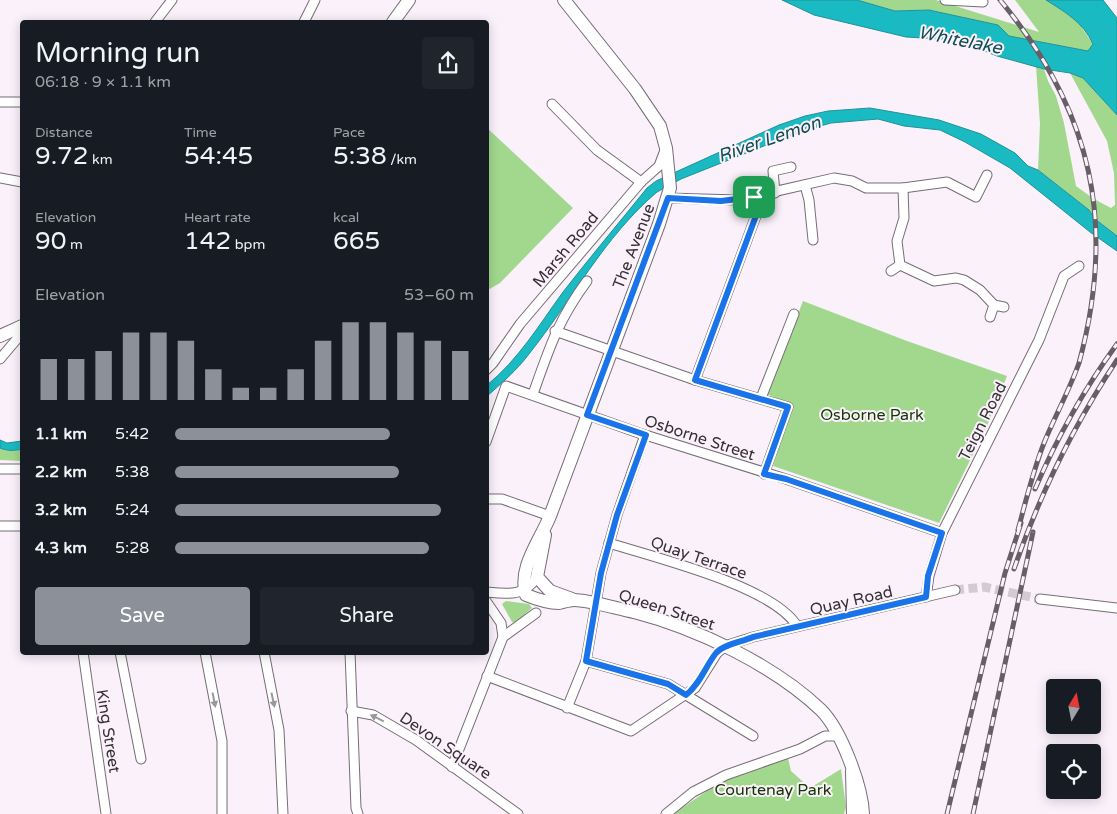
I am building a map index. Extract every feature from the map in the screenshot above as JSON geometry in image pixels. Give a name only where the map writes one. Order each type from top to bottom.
[{"type":"main road","points":[[394,20],[409,0]]},
{"type":"main road","name":"The Avenue","points":[[537,577],[549,520],[669,193],[666,148],[660,126],[651,111],[564,0]]},
{"type":"main road","points":[[0,336],[20,327]]},
{"type":"main road","name":"The Avenue","points":[[521,593],[530,555],[549,520]]},
{"type":"main road","points":[[537,577],[550,591],[574,600]]},
{"type":"main road","name":"Queen Street","points":[[521,593],[558,603],[574,600],[635,613],[688,630],[726,646],[772,672],[822,710],[838,736],[859,782],[863,814]]},
{"type":"main road","points":[[852,769],[853,814]]},
{"type":"street","points":[[156,20],[172,0]]},
{"type":"street","points":[[305,20],[315,0]]},
{"type":"street","points":[[945,0],[983,2]]},
{"type":"street","points":[[0,102],[20,102]]},
{"type":"street","points":[[552,104],[597,150],[641,182]]},
{"type":"street","name":"Marsh Road","points":[[489,366],[520,324],[641,182],[659,166],[666,148]]},
{"type":"street","points":[[774,193],[773,170],[791,167]]},
{"type":"street","points":[[669,193],[721,201],[774,193],[834,178],[852,181],[866,188],[903,188],[947,182],[976,197],[987,175]]},
{"type":"street","points":[[0,178],[20,182]]},
{"type":"street","points":[[805,186],[809,200],[813,240]]},
{"type":"street","points":[[900,266],[897,241],[904,218],[903,188]]},
{"type":"street","points":[[695,380],[757,213],[754,197]]},
{"type":"street","points":[[891,271],[900,266]]},
{"type":"street","points":[[900,266],[934,280],[956,278],[964,280],[980,290],[994,305],[1004,307]]},
{"type":"street","name":"Teign Road","points":[[926,597],[928,576],[942,533],[1039,340],[1064,276],[1079,266]]},
{"type":"street","points":[[533,394],[555,331],[568,306],[587,281]]},
{"type":"street","points":[[990,317],[994,305]]},
{"type":"street","points":[[761,398],[794,314]]},
{"type":"street","points":[[555,331],[728,391],[761,398],[788,407],[764,474]]},
{"type":"street","points":[[0,359],[20,335]]},
{"type":"street","name":"Osborne Street","points":[[489,434],[506,386],[646,435],[764,474],[786,479],[942,533]]},
{"type":"street","points":[[567,708],[586,661],[609,543],[646,435]]},
{"type":"street","points":[[0,469],[20,470]]},
{"type":"street","points":[[489,499],[502,499],[549,520]]},
{"type":"street","points":[[0,526],[20,526]]},
{"type":"street","name":"Quay Terrace","points":[[609,543],[748,589],[792,617],[797,626]]},
{"type":"street","points":[[521,593],[531,586],[537,577]]},
{"type":"street","name":"Quay Road","points":[[726,646],[797,626],[955,590]]},
{"type":"street","name":"Queen Street","points":[[489,592],[521,593]]},
{"type":"street","points":[[1040,599],[1117,608]]},
{"type":"street","points":[[452,767],[503,637],[501,623],[489,605]]},
{"type":"street","points":[[503,637],[536,613]]},
{"type":"street","points":[[487,676],[567,708],[631,730],[695,688],[717,653],[726,646]]},
{"type":"street","name":"King Street","points":[[83,655],[106,814]]},
{"type":"street","points":[[121,655],[142,759]]},
{"type":"street","points":[[206,655],[222,741],[222,814]]},
{"type":"street","points":[[265,655],[279,730],[283,814]]},
{"type":"street","points":[[350,655],[351,711],[356,808],[358,814]]},
{"type":"street","points":[[586,661],[668,684],[753,736]]},
{"type":"street","name":"Devon Square","points":[[351,711],[373,715],[416,740],[518,814]]},
{"type":"street","points":[[666,814],[694,792],[726,775],[800,749],[825,736],[838,736]]},
{"type":"green space","points":[[857,0],[936,0],[1039,32],[1015,0],[1046,0],[1076,19],[1093,44],[1088,51],[1009,36],[998,25],[929,10],[895,11]]},
{"type":"green space","points":[[1036,66],[1044,69],[1056,96],[1064,123],[1076,186],[1111,208],[1115,205],[1114,173],[1107,141],[1070,73],[1083,78],[1117,115],[1117,236],[1095,219],[1089,210],[1038,170],[1040,124]]},
{"type":"green space","points":[[489,130],[573,208],[500,283],[489,289]]},
{"type":"green space","name":"Osborne Park","points":[[803,301],[907,341],[1007,376],[987,426],[939,523],[773,466],[792,406],[767,394]]},
{"type":"green space","points":[[0,448],[15,451],[20,450],[20,461],[0,460]]},
{"type":"green space","points":[[506,601],[529,604],[532,608],[515,623],[512,622],[502,604]]},
{"type":"green space","name":"Courtenay Park","points":[[788,758],[791,771],[810,788],[841,769],[846,807],[844,814],[673,814],[723,780]]},
{"type":"water","name":"Whitelake","points":[[782,0],[857,0],[895,11],[929,10],[998,25],[1009,36],[1088,51],[1093,44],[1089,36],[1073,18],[1046,0],[1103,0],[1117,18],[1117,115],[1083,78],[1070,73],[1044,69],[997,56],[957,40],[906,37],[814,15]]},
{"type":"water","name":"River Lemon","points":[[870,108],[939,120],[981,134],[1015,153],[1028,166],[1038,170],[1089,210],[1095,219],[1117,236],[1117,251],[1090,232],[1010,168],[940,130],[904,126],[878,119],[831,123],[799,132],[681,179],[657,192],[638,210],[605,249],[524,360],[489,394],[489,384],[519,353],[563,292],[647,188],[656,181],[779,125],[805,116],[828,111]]},
{"type":"water","points":[[0,440],[7,443],[20,441],[20,449],[5,450],[0,448]]},
{"type":"tunnel","points":[[955,590],[984,587],[1040,599]]},
{"type":"railway","points":[[1000,0],[1031,42],[1056,84],[1075,127],[1088,171],[1095,216],[1096,263],[1090,312],[1079,363],[1040,454],[1018,530]]},
{"type":"railway","points":[[1035,489],[1052,451],[1072,414],[1093,378],[1117,344]]},
{"type":"railway","points":[[1014,569],[1046,488],[1072,435],[1117,360]]},
{"type":"railway","points":[[947,814],[1005,573],[1021,523]]},
{"type":"railway","points":[[973,814],[1033,532]]},
{"type":"route","points":[[754,197],[757,213],[695,380],[788,407],[764,474],[786,479],[942,533],[928,576],[926,597],[797,626],[726,646],[717,653],[695,688],[686,695],[668,684],[586,661],[601,573],[617,515],[646,435],[587,415],[668,198],[721,201],[754,197]]}]
